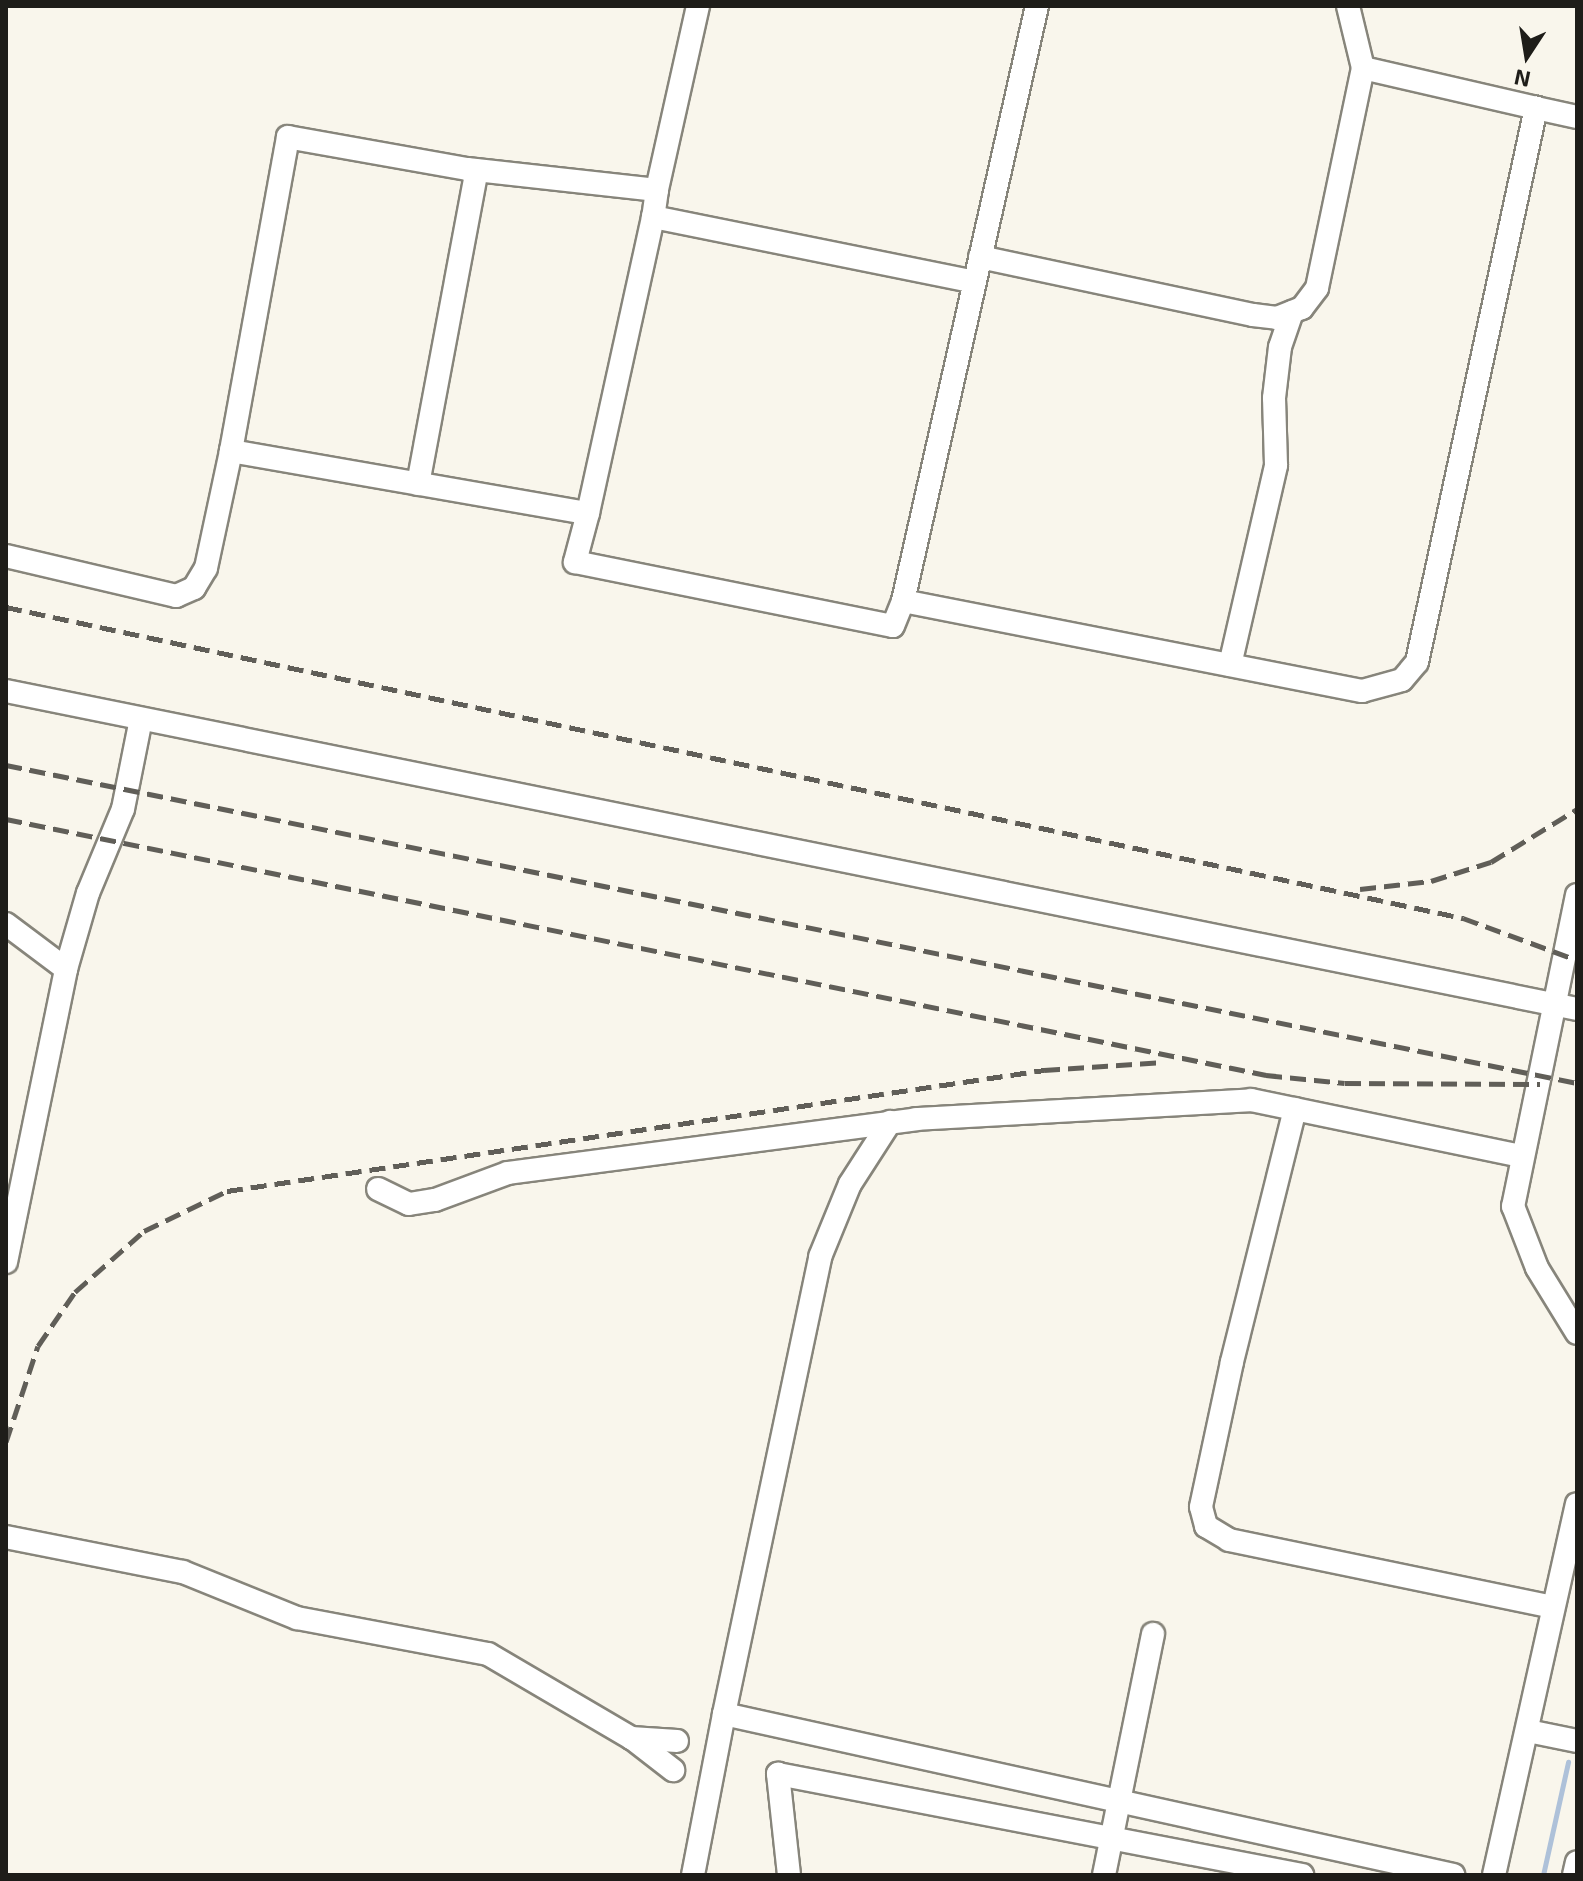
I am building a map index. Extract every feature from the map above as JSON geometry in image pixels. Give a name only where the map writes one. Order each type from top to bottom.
[{"type":"lane","points":[[698,6],[575,562],[893,626],[903,601],[1037,6]]},
{"type":"lane","points":[[980,257],[1253,315],[1277,318],[1292,312],[1317,288],[1363,68],[1348,6]]},
{"type":"lane","points":[[1363,68],[1577,117]]},
{"type":"lane","points":[[903,601],[1362,691],[1402,680],[1417,662],[1536,108]]},
{"type":"lane","points":[[6,556],[176,596],[185,592],[206,568],[231,451],[288,137],[477,170],[657,190]]},
{"type":"lane","points":[[418,484],[477,170]]},
{"type":"lane","points":[[653,217],[975,282]]},
{"type":"lane","points":[[1230,665],[1276,465],[1274,398],[1280,347],[1292,312]]},
{"type":"lane","points":[[231,451],[588,513]]},
{"type":"lane","points":[[6,691],[1577,1009]]},
{"type":"lane","points":[[6,1262],[66,969],[88,893],[123,809],[141,719]]},
{"type":"lane","points":[[1577,895],[1513,1206],[1537,1268],[1577,1333]]},
{"type":"lane","points":[[6,924],[66,969]]},
{"type":"lane","points":[[378,1189],[409,1204],[508,1173],[890,1122],[1251,1100],[1522,1156]]},
{"type":"lane","points":[[1295,1109],[1232,1362],[1201,1507],[1206,1526],[1229,1540],[1553,1607]]},
{"type":"lane","points":[[693,1875],[820,1257],[850,1184],[890,1122]]},
{"type":"lane","points":[[1494,1875],[1577,1504]]},
{"type":"lane","points":[[6,1537],[183,1572],[297,1618],[488,1654],[631,1738],[673,1770]]},
{"type":"lane","points":[[1104,1875],[1153,1634]]},
{"type":"lane","points":[[724,1714],[1453,1875]]},
{"type":"lane","points":[[1528,1731],[1577,1741]]},
{"type":"lane","points":[[631,1738],[677,1741]]},
{"type":"lane","points":[[789,1875],[778,1774],[1302,1875]]},
{"type":"lane","points":[[1574,1875],[1577,1862]]},
{"type":"waterway","points":[[1543,1875],[1568,1762]]},
{"type":"railway","points":[[6,607],[1463,918],[1577,960]]},
{"type":"railway","points":[[6,765],[1577,1083]]},
{"type":"railway","points":[[1360,889],[1431,881],[1491,862],[1577,809]]},
{"type":"railway","points":[[6,819],[1266,1075],[1345,1083],[1540,1084]]},
{"type":"railway","points":[[6,1442],[38,1346],[75,1292],[144,1231],[227,1191],[1044,1070],[1164,1062]]}]
